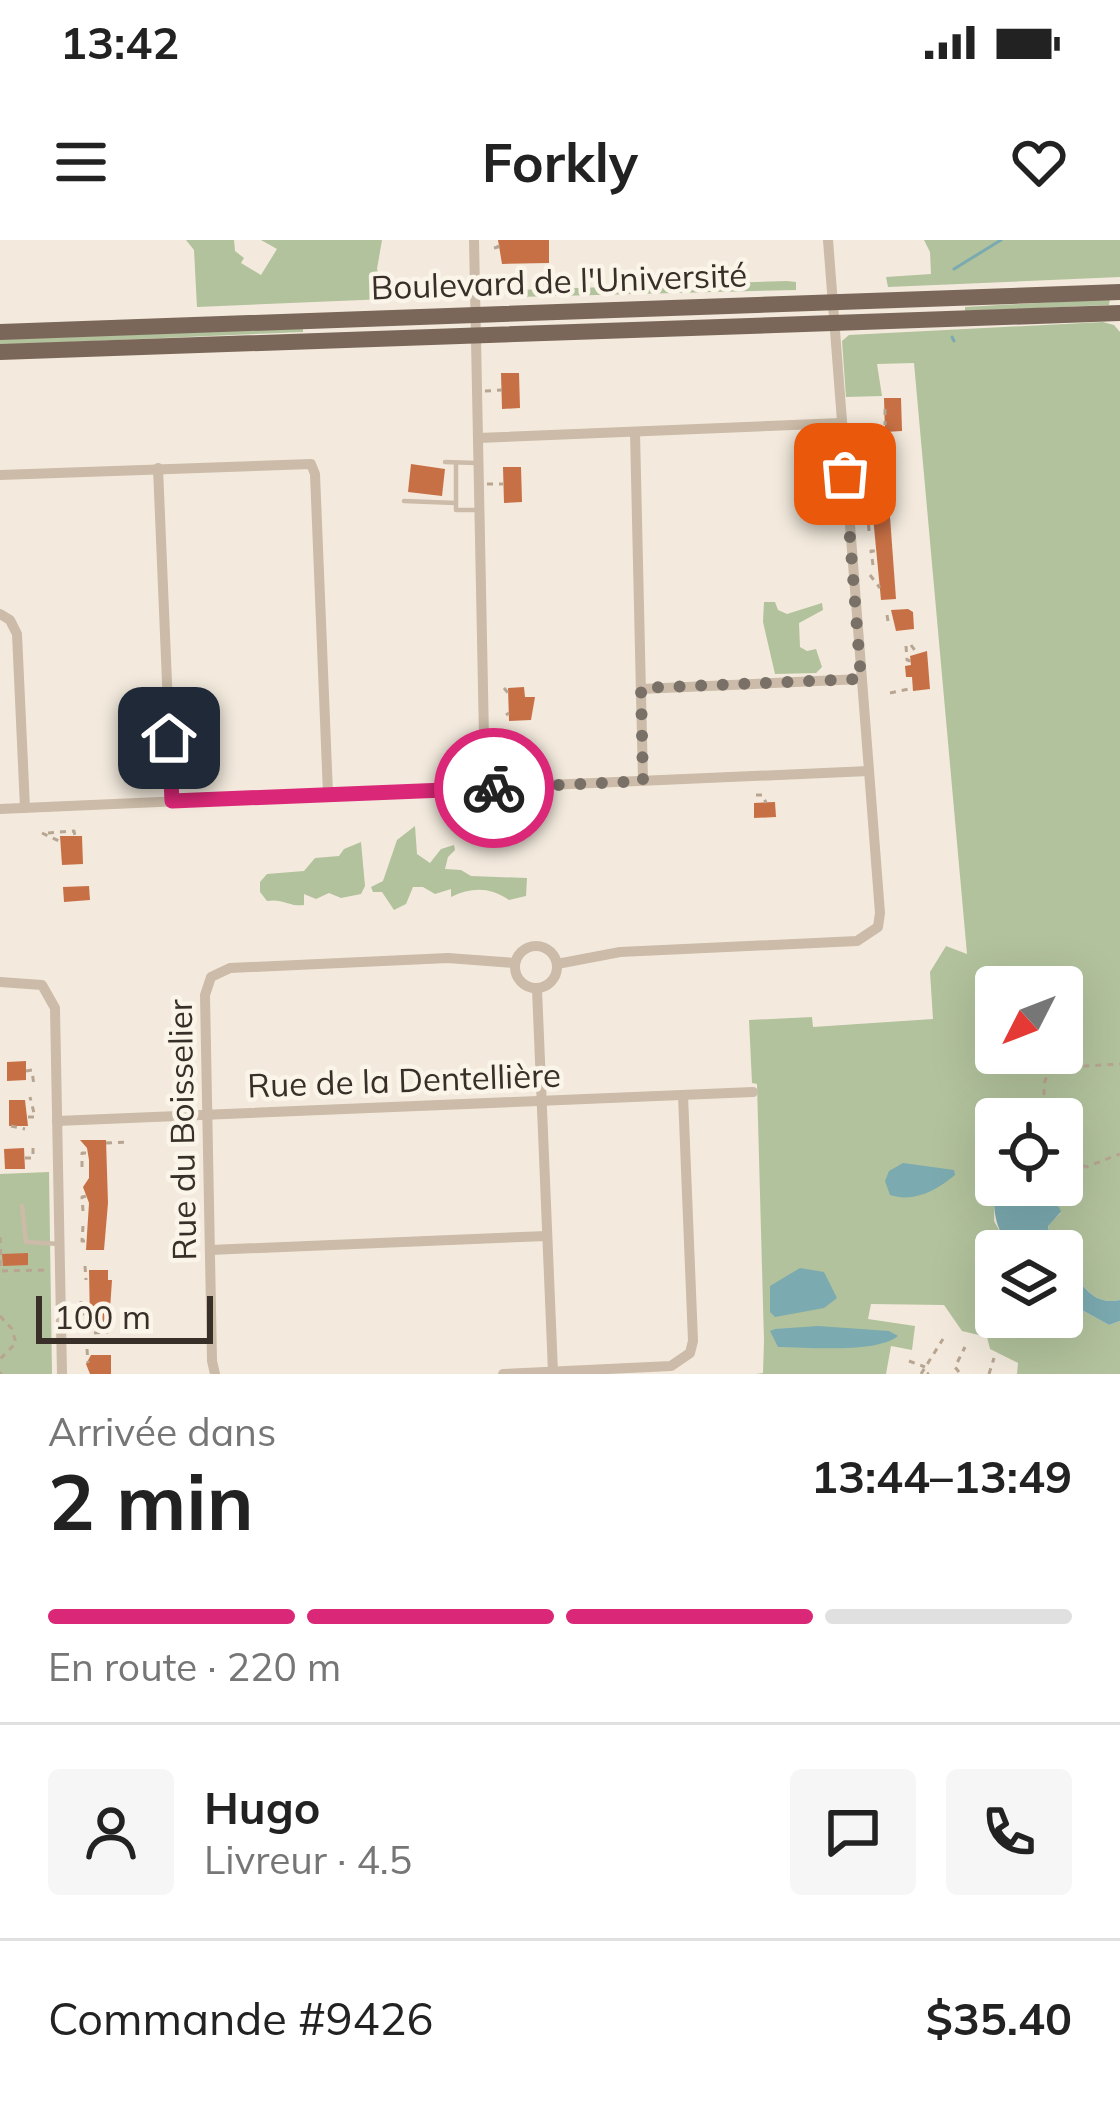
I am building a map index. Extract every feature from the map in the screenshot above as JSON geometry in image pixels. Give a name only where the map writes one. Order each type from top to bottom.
[{"type":"main road","name":"Boulevard de l'Université","points":[[0,332],[1120,292]]},
{"type":"main road","name":"Boulevard de l'Université","points":[[0,352],[1120,313]]},
{"type":"street","points":[[474,240],[485,788]]},
{"type":"street","points":[[557,964],[612,952],[857,941],[876,931],[880,913],[829,240]]},
{"type":"street","points":[[478,438],[841,423]]},
{"type":"street","points":[[635,432],[643,781]]},
{"type":"street","points":[[0,475],[302,462],[313,466],[328,794]]},
{"type":"street","points":[[158,468],[172,801]]},
{"type":"street","points":[[0,614],[10,620],[17,634],[25,808]]},
{"type":"street","points":[[641,688],[861,679]]},
{"type":"street","points":[[0,809],[868,771]]},
{"type":"street","points":[[536,946],[548,950],[557,964],[553,981],[537,989],[522,983],[515,963],[525,949],[536,946]]},
{"type":"street","name":"Rue du Boisselier","points":[[215,1374],[206,988],[211,977],[223,969],[448,958],[515,963]]},
{"type":"street","points":[[0,982],[38,983],[54,1000],[62,1374]]},
{"type":"street","points":[[537,989],[553,1372]]},
{"type":"street","name":"Rue de la Dentellière","points":[[57,1121],[753,1092]]},
{"type":"street","points":[[503,1374],[671,1366],[690,1353],[683,1095]]},
{"type":"street","points":[[210,1250],[548,1236]]},
{"type":"lane","points":[[446,462],[479,463]]},
{"type":"lane","points":[[456,463],[456,510],[480,510]]},
{"type":"lane","points":[[442,490],[456,491]]},
{"type":"lane","points":[[404,501],[456,502]]},
{"type":"lane","points":[[22,1206],[26,1242],[59,1244]]},
{"type":"path","points":[[494,248],[499,248],[499,240]]},
{"type":"path","points":[[478,391],[502,391]]},
{"type":"path","points":[[884,409],[885,425]]},
{"type":"path","points":[[865,440],[866,454]]},
{"type":"path","points":[[868,473],[869,485]]},
{"type":"path","points":[[869,532],[868,517],[874,517]]},
{"type":"path","points":[[873,565],[872,551],[877,551]]},
{"type":"path","points":[[869,575],[880,587]]},
{"type":"path","points":[[887,615],[892,620]]},
{"type":"path","points":[[910,661],[908,646],[916,652]]},
{"type":"path","points":[[890,693],[913,688]]},
{"type":"path","points":[[756,795],[763,795],[766,802]]},
{"type":"path","points":[[61,842],[45,833],[74,831],[74,836]]},
{"type":"path","points":[[1044,1098],[1045,1080],[1053,1067],[1120,1064]]},
{"type":"path","points":[[26,1071],[32,1070],[34,1086]]},
{"type":"path","points":[[28,1117],[34,1118],[30,1097]]},
{"type":"path","points":[[11,1126],[25,1129]]},
{"type":"path","points":[[106,1143],[130,1142]]},
{"type":"path","points":[[25,1158],[33,1158],[33,1144]]},
{"type":"path","points":[[82,1167],[82,1153],[87,1153]]},
{"type":"path","points":[[1083,1165],[1120,1154]]},
{"type":"path","points":[[83,1211],[82,1197],[87,1196]]},
{"type":"path","points":[[82,1226],[82,1240],[86,1240]]},
{"type":"path","points":[[0,1237],[1,1271],[51,1270]]},
{"type":"path","points":[[85,1267],[86,1280]]},
{"type":"path","points":[[81,1301],[82,1314],[87,1313]]},
{"type":"path","points":[[0,1316],[12,1329],[16,1343],[0,1359]]},
{"type":"path","points":[[94,1333],[107,1332],[106,1324]]},
{"type":"path","points":[[926,1374],[925,1366],[944,1339]]},
{"type":"path","points":[[959,1372],[955,1367],[965,1347]]},
{"type":"path","points":[[87,1349],[88,1363]]},
{"type":"path","points":[[989,1374],[994,1358]]},
{"type":"path","points":[[909,1361],[925,1366]]},
{"type":"green space","points":[[186,240],[234,240],[235,251],[244,258],[241,263],[261,275],[277,249],[261,240],[382,240],[377,269],[386,299],[197,307],[194,250]]},
{"type":"green space","points":[[924,240],[1120,240],[1120,277],[888,287],[886,277],[931,274]]},
{"type":"green space","points":[[796,282],[796,290],[517,297],[517,290]]},
{"type":"green space","points":[[1110,299],[1109,305],[965,311],[965,307]]},
{"type":"green space","points":[[1103,322],[1120,332],[1120,1300],[1101,1299],[1083,1285],[1083,1230],[1049,1230],[1048,1225],[1061,1213],[1054,1206],[1083,1206],[1083,1098],[975,1098],[975,1206],[994,1206],[999,1230],[975,1230],[975,1334],[962,1331],[944,1305],[871,1304],[868,1319],[915,1326],[912,1350],[891,1346],[886,1374],[756,1374],[763,1373],[764,1341],[757,1084],[752,1083],[749,1020],[812,1017],[813,1027],[933,1019],[930,972],[946,946],[967,954],[914,363],[877,364],[882,396],[846,397],[842,341],[849,335]]},
{"type":"green space","points":[[303,327],[303,332],[0,345],[0,339]]},
{"type":"green space","points":[[764,602],[775,602],[787,614],[822,603],[823,610],[799,623],[800,647],[816,649],[822,667],[816,673],[775,674],[763,622]]},
{"type":"green space","points":[[415,826],[417,854],[430,863],[441,849],[454,845],[445,869],[471,876],[527,878],[526,896],[509,900],[481,890],[451,897],[451,889],[435,894],[413,887],[406,904],[394,910],[382,892],[373,892],[371,887],[383,881],[397,840]]},
{"type":"green space","points":[[361,842],[365,886],[361,894],[341,898],[329,893],[316,899],[304,894],[304,905],[299,905],[267,901],[260,892],[260,882],[267,874],[304,871],[315,858],[339,856]]},
{"type":"green space","points":[[49,1172],[52,1374],[0,1374],[0,1174]]},
{"type":"green space","points":[[1083,1311],[1109,1325],[1120,1321],[1120,1374],[1017,1374],[1018,1363],[990,1349],[987,1338],[1083,1338]]},
{"type":"water","points":[[903,1163],[954,1170],[955,1175],[925,1194],[890,1195],[885,1181],[889,1171]]},
{"type":"water","points":[[1057,1206],[1061,1212],[1049,1230],[1000,1230],[994,1207]]},
{"type":"water","points":[[800,1268],[824,1272],[837,1298],[824,1308],[775,1317],[770,1312],[770,1286]]},
{"type":"water","points":[[1083,1285],[1101,1299],[1120,1300],[1120,1321],[1109,1325],[1083,1311]]},
{"type":"water","points":[[818,1326],[889,1331],[898,1336],[858,1347],[778,1347],[770,1331]]},
{"type":"building","points":[[498,240],[549,240],[549,263],[502,264]]},
{"type":"building","points":[[501,373],[519,373],[520,408],[502,409]]},
{"type":"building","points":[[884,398],[901,398],[902,431],[885,432]]},
{"type":"building","points":[[884,435],[896,599],[881,600],[866,444],[868,437]]},
{"type":"building","points":[[411,464],[445,469],[442,496],[408,492]]},
{"type":"building","points":[[503,467],[521,467],[522,502],[504,503]]},
{"type":"building","points":[[891,610],[913,612],[914,629],[896,631]]},
{"type":"building","points":[[927,651],[930,689],[913,691],[905,666],[911,665],[910,656]]},
{"type":"building","points":[[524,687],[525,697],[535,697],[531,720],[509,721],[508,688]]},
{"type":"building","points":[[775,802],[776,817],[754,818],[754,803]]},
{"type":"building","points":[[60,836],[82,836],[83,864],[62,865]]},
{"type":"building","points":[[89,886],[90,900],[64,902],[63,887]]},
{"type":"building","points":[[26,1061],[26,1080],[7,1081],[7,1062]]},
{"type":"building","points":[[9,1100],[25,1100],[28,1126],[9,1126]]},
{"type":"building","points":[[80,1140],[106,1140],[104,1250],[86,1250],[89,1203],[83,1187],[89,1178],[89,1160]]},
{"type":"building","points":[[24,1148],[25,1169],[5,1169],[4,1149]]},
{"type":"building","points":[[28,1253],[28,1265],[3,1266],[2,1254]]},
{"type":"building","points":[[89,1270],[108,1270],[108,1280],[112,1280],[109,1324],[90,1324]]},
{"type":"building","points":[[91,1355],[111,1355],[111,1374],[90,1374],[86,1364]]},
{"type":"waterway","points":[[954,269],[1001,240]]},
{"type":"waterway","points":[[952,337],[954,341]]},
{"type":"way so far","points":[[494,788],[643,781],[641,688],[861,679],[845,474]]},
{"type":"route","points":[[169,738],[172,801],[494,788]]}]
